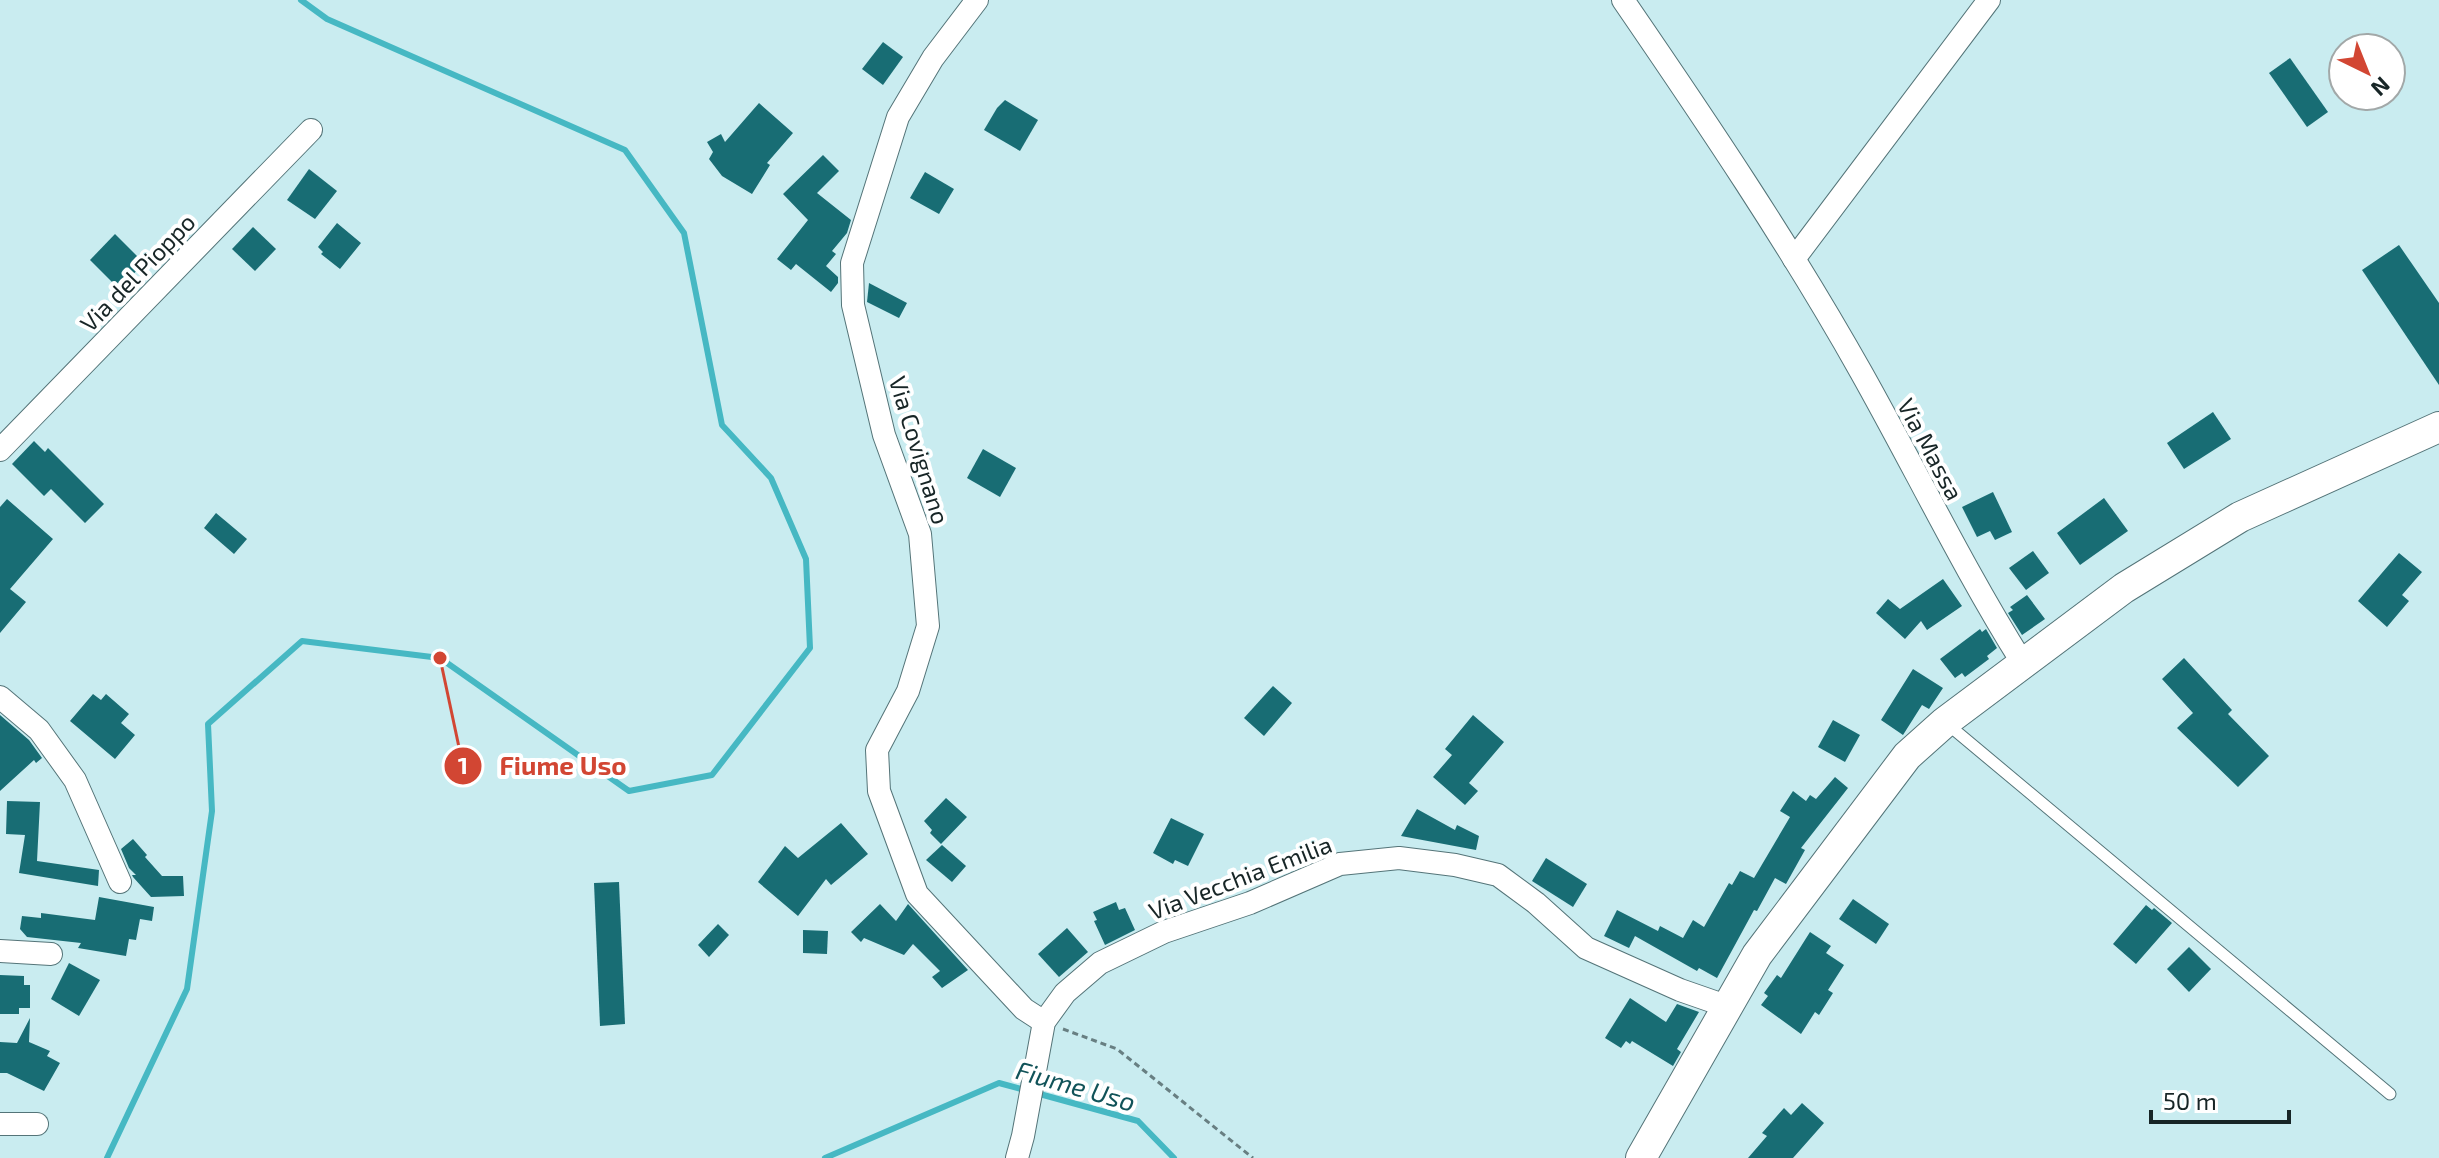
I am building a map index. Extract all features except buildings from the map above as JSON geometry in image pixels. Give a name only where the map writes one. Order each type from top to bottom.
[{"type":"street","name":"Via Covignano","points":[[977,0],[933,58],[898,117],[852,263],[853,305],[884,435],[920,534],[928,626],[908,691],[877,750],[879,791],[917,894],[1024,1009],[1044,1022]]},
{"type":"street","name":"Via Massa","points":[[1623,0],[1794,259],[1862,373],[1972,579],[2022,662]]},
{"type":"street","points":[[1794,259],[1989,0]]},
{"type":"street","name":"Via del Pioppo","points":[[0,450],[311,130]]},
{"type":"street","points":[[1641,1158],[1757,955],[1907,756],[2022,662],[2124,588],[2240,517],[2439,427]]},
{"type":"street","points":[[0,697],[39,730],[75,780],[120,882]]},
{"type":"street","name":"Via Vecchia Emilia","points":[[1020,1147],[1044,1022],[1065,993],[1100,963],[1164,932],[1250,903],[1340,864],[1399,858],[1455,865],[1498,875],[1536,903],[1586,948],[1680,990],[1726,1006]]},
{"type":"street","points":[[0,951],[51,954]]},
{"type":"street","points":[[0,1124],[37,1124]]},
{"type":"lane","points":[[1945,722],[2390,1094]]},
{"type":"path","points":[[1044,1022],[1117,1049],[1253,1158]]},
{"type":"waterway","name":"Fiume Uso","points":[[107,1158],[187,989],[212,811],[208,724],[302,641],[440,658],[629,791],[712,775],[810,648],[806,559],[771,478],[722,425],[684,233],[625,150],[327,19],[301,0]]},
{"type":"waterway","name":"Fiume Uso","points":[[825,1158],[999,1083],[1025,1090]]},
{"type":"waterway","name":"Fiume Uso","points":[[1036,1093],[1138,1121],[1174,1158]]},
{"type":"place","name":"Fiume Uso","points":[[440,658]]}]
